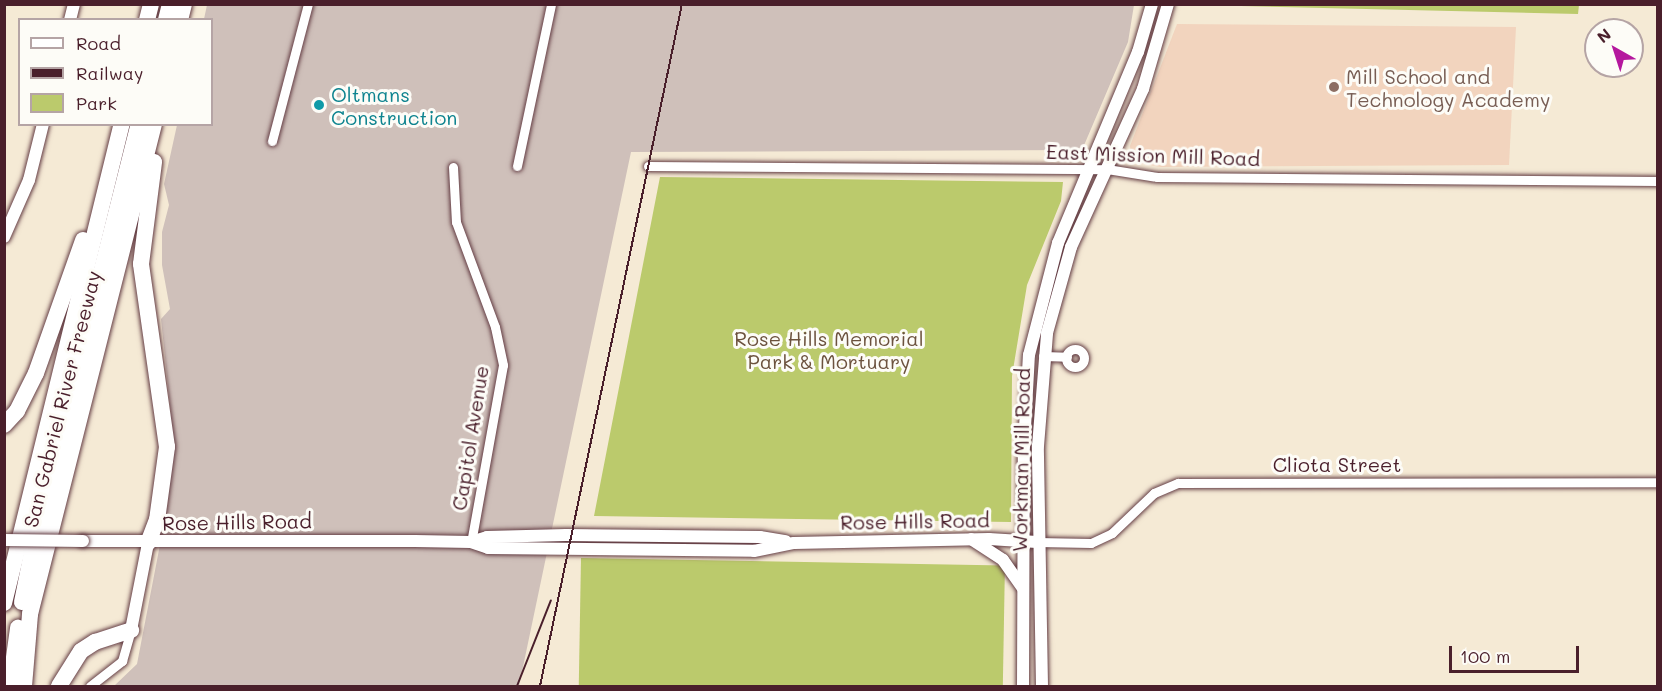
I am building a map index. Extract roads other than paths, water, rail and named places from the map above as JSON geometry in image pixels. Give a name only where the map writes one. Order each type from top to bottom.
[{"type":"highway","name":"San Gabriel River Freeway","points":[[4,603],[121,126]]},
{"type":"highway","points":[[80,291],[96,272],[132,126]]},
{"type":"highway","points":[[10,687],[39,518],[138,126]]},
{"type":"highway","name":"San Gabriel River Freeway","points":[[24,687],[30,614],[153,126]]},
{"type":"highway","points":[[148,543],[157,520],[167,447],[141,264],[160,126]]},
{"type":"highway","points":[[4,425],[17,411],[36,373],[117,142]]},
{"type":"highway","points":[[59,687],[81,651],[110,635],[131,630]]},
{"type":"main road","name":"Workman Mill Road","points":[[1023,687],[1023,541],[1029,355],[1058,243],[1138,52],[1152,4]]},
{"type":"main road","name":"Workman Mill Road","points":[[1042,687],[1037,542],[1038,435],[1043,356],[1071,248],[1143,89],[1165,7]]},
{"type":"main road","points":[[4,237],[20,207],[42,126]]},
{"type":"main road","points":[[1029,355],[1029,423],[1038,435]]},
{"type":"main road","points":[[971,539],[1003,560],[1023,590]]},
{"type":"main road","name":"Rose Hills Road","points":[[4,540],[148,543],[471,542],[488,548],[731,551],[794,543],[971,539],[1037,542]]},
{"type":"main road","points":[[131,630],[148,543]]},
{"type":"street","points":[[272,141],[308,4]]},
{"type":"street","points":[[517,166],[551,4]]},
{"type":"street","name":"East Mission Mill Road","points":[[648,166],[1090,169],[1157,177],[1658,181]]},
{"type":"street","name":"Capitol Avenue","points":[[453,167],[456,222],[495,327],[503,365],[471,542]]},
{"type":"street","points":[[1043,356],[1063,358]]},
{"type":"street","name":"Cliota Street","points":[[1037,542],[1090,543],[1112,533],[1154,493],[1178,483],[1658,482]]},
{"type":"street","points":[[90,687],[122,661],[131,630]]},
{"type":"railway","points":[[540,686],[682,4]]},
{"type":"railway","points":[[517,686],[551,600]]},
{"type":"place","name":"Mill School and Technology Academy","points":[[1334,87]]},
{"type":"place","name":"Oltmans Construction","points":[[319,105]]},
{"type":"park label","name":"Rose Hills Memorial Park & Mortuary","points":[[829,350]]}]
